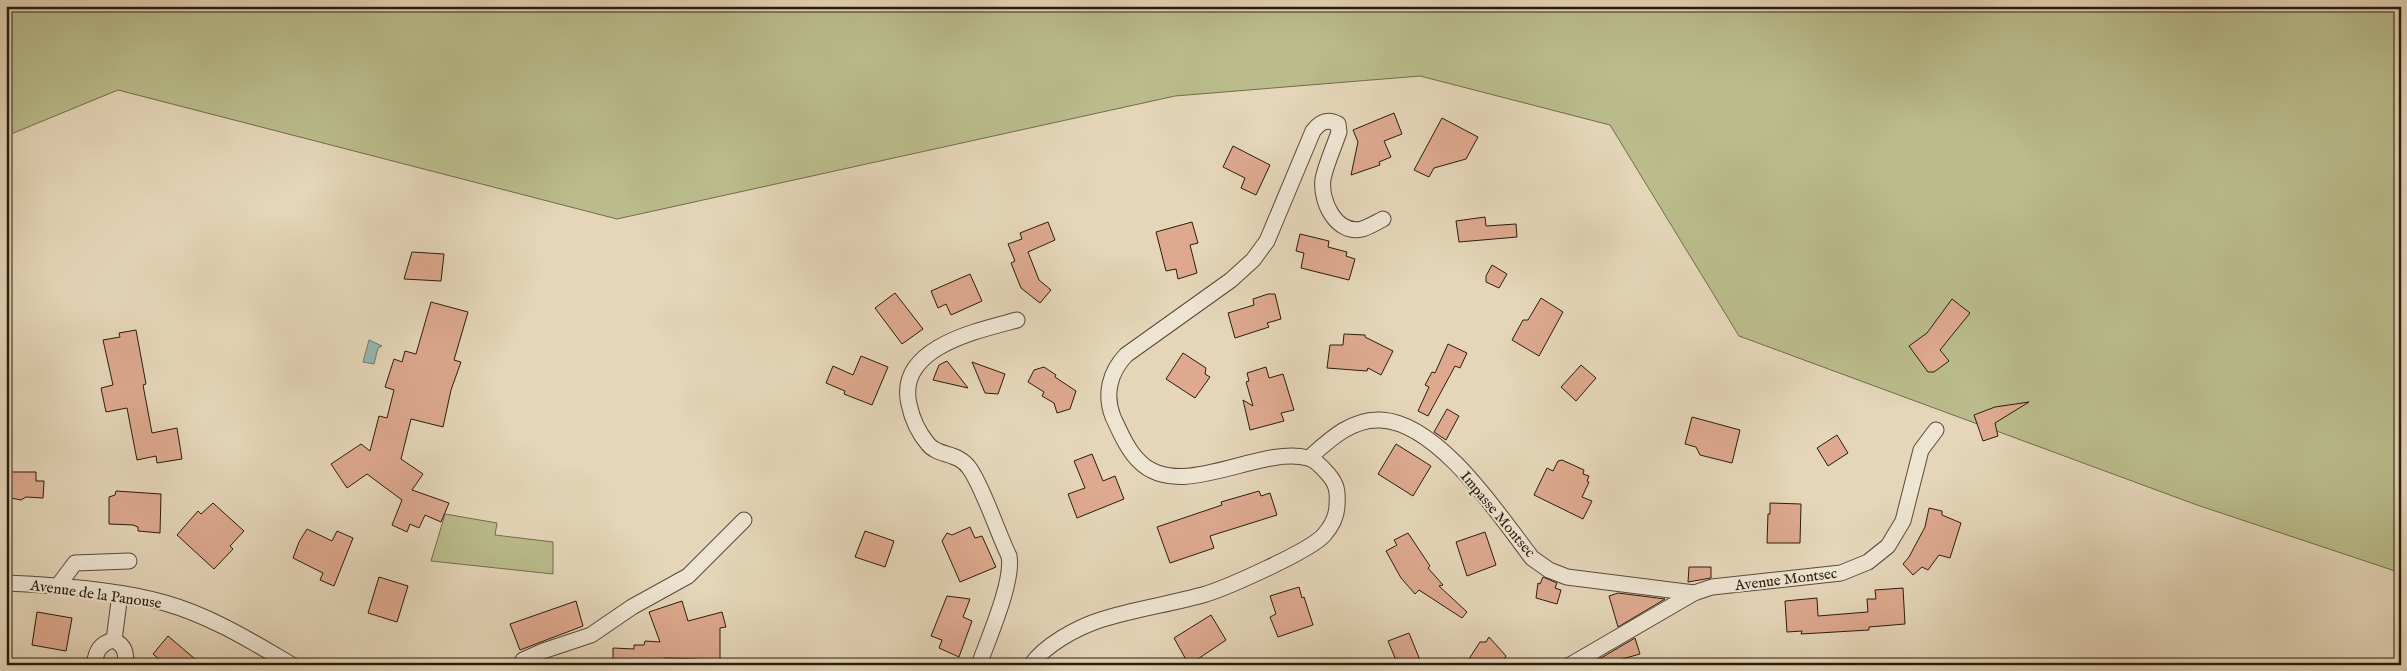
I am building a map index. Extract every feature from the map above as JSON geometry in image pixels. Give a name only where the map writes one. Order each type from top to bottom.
[{"type":"street","points":[[1030,665],[1036,657],[1061,639],[1098,621],[1207,593],[1308,548],[1323,536],[1333,522],[1338,495],[1336,483],[1320,464],[1310,458],[1292,456],[1186,476],[1157,474],[1140,463],[1128,446],[1112,415],[1108,397],[1110,383],[1114,368],[1126,355],[1231,280],[1253,260],[1267,241],[1313,131],[1319,124],[1327,121],[1334,122],[1338,124],[1339,132],[1323,179],[1323,196],[1329,211],[1339,223],[1353,229],[1362,229],[1383,219]]},
{"type":"street","points":[[979,665],[1007,583],[1011,565],[1009,556],[970,470],[957,456],[930,447],[912,420],[906,385],[912,370],[931,352],[975,331],[1017,320]]},
{"type":"street","name":"Impasse Montsec","points":[[1310,458],[1335,434],[1366,421],[1381,420],[1402,425],[1432,441],[1452,458],[1532,558],[1549,570],[1567,576],[1694,593]]},
{"type":"street","name":"Avenue Montsec","points":[[1570,665],[1694,593],[1712,588],[1841,573],[1868,562],[1888,546],[1903,521],[1921,450],[1936,430]]},
{"type":"street","points":[[523,660],[542,651],[591,635],[632,607],[688,576],[744,520]]},
{"type":"street","points":[[57,587],[75,563],[129,561]]},
{"type":"street","name":"Avenue de la Panouse","points":[[6,583],[120,594],[164,602],[208,619],[292,665]]},
{"type":"street","points":[[114,640],[120,594]]},
{"type":"street","points":[[94,665],[100,646],[105,642],[114,640],[122,645],[126,654],[126,665]]},
{"type":"green space","points":[[6,6],[2401,6],[2401,573],[2197,505],[1739,336],[1610,125],[1420,76],[1175,96],[617,219],[118,90],[6,136]]},
{"type":"green space","points":[[445,514],[497,523],[495,535],[553,542],[553,574],[431,561]]},
{"type":"water","points":[[369,340],[382,346],[378,348],[374,364],[363,362]]},
{"type":"building","points":[[1394,113],[1402,134],[1384,141],[1391,157],[1379,162],[1380,165],[1351,175],[1358,142],[1353,130]]},
{"type":"building","points":[[1442,118],[1478,137],[1466,159],[1434,168],[1429,177],[1414,170]]},
{"type":"building","points":[[1233,146],[1270,165],[1256,195],[1241,188],[1245,178],[1223,167]]},
{"type":"building","points":[[1485,217],[1486,226],[1516,224],[1517,237],[1459,242],[1456,221]]},
{"type":"building","points":[[1048,222],[1055,240],[1028,252],[1039,280],[1051,290],[1040,303],[1021,288],[1011,263],[1015,261],[1008,244],[1022,239],[1020,233]]},
{"type":"building","points":[[1192,222],[1198,243],[1190,245],[1197,273],[1178,279],[1176,269],[1166,271],[1156,232]]},
{"type":"building","points":[[1300,234],[1329,241],[1328,247],[1347,252],[1346,256],[1355,259],[1349,280],[1301,268],[1304,253],[1296,251]]},
{"type":"building","points":[[412,252],[444,254],[441,281],[404,279]]},
{"type":"building","points":[[1492,265],[1507,274],[1499,288],[1486,282],[1486,276]]},
{"type":"building","points":[[970,274],[982,301],[951,315],[946,304],[938,308],[931,291]]},
{"type":"building","points":[[895,293],[923,329],[902,344],[875,308]]},
{"type":"building","points":[[1268,294],[1275,294],[1281,319],[1267,323],[1269,327],[1235,338],[1228,313],[1254,305],[1253,299]]},
{"type":"building","points":[[1541,298],[1563,312],[1539,356],[1512,340],[1523,320],[1528,320]]},
{"type":"building","points":[[1952,299],[1970,313],[1940,350],[1949,361],[1934,372],[1928,372],[1909,346],[1927,333]]},
{"type":"building","points":[[431,302],[468,312],[454,360],[461,362],[451,390],[443,427],[411,419],[401,459],[423,474],[412,490],[449,503],[441,522],[425,515],[419,528],[410,524],[407,532],[392,525],[402,500],[367,474],[347,488],[331,464],[361,444],[370,451],[379,416],[387,418],[394,390],[385,387],[394,359],[402,362],[405,351],[416,354]]},
{"type":"building","points":[[136,330],[146,384],[143,385],[152,433],[177,428],[182,459],[157,463],[156,456],[137,460],[127,408],[106,412],[101,388],[113,385],[103,340],[120,337],[119,333]]},
{"type":"building","points":[[1344,334],[1365,335],[1365,337],[1393,351],[1381,375],[1368,368],[1367,371],[1327,368],[1330,345],[1343,345]]},
{"type":"building","points":[[1448,344],[1467,353],[1460,368],[1455,366],[1428,416],[1418,411],[1429,387],[1425,385],[1432,372],[1435,373]]},
{"type":"building","points":[[1183,353],[1206,368],[1205,374],[1210,377],[1195,398],[1166,379]]},
{"type":"building","points":[[861,356],[888,367],[872,405],[844,394],[845,391],[826,383],[833,366],[853,375]]},
{"type":"building","points":[[947,361],[968,388],[933,380],[939,365]]},
{"type":"building","points":[[972,362],[1005,374],[998,394],[985,393]]},
{"type":"building","points":[[1581,365],[1596,378],[1576,401],[1561,387]]},
{"type":"building","points":[[1044,367],[1076,391],[1070,409],[1057,413],[1054,403],[1042,396],[1044,392],[1028,382],[1034,370]]},
{"type":"building","points":[[1266,367],[1269,378],[1283,374],[1294,410],[1281,413],[1284,421],[1250,430],[1243,400],[1253,406],[1246,382],[1249,381],[1247,373]]},
{"type":"building","points":[[2029,402],[1995,423],[1998,436],[1983,441],[1974,415],[1995,407]]},
{"type":"building","points":[[1447,409],[1459,416],[1446,440],[1434,432]]},
{"type":"building","points":[[1692,417],[1740,430],[1732,463],[1700,455],[1696,447],[1685,444]]},
{"type":"building","points":[[1837,435],[1848,453],[1828,466],[1817,448]]},
{"type":"building","points":[[1396,444],[1431,466],[1413,496],[1378,474]]},
{"type":"building","points":[[1092,454],[1103,481],[1115,476],[1124,499],[1077,518],[1068,494],[1085,488],[1074,461]]},
{"type":"building","points":[[1562,460],[1584,470],[1583,474],[1589,476],[1587,481],[1589,482],[1582,497],[1592,501],[1583,519],[1534,495],[1547,468],[1553,471],[1558,461]]},
{"type":"building","points":[[6,472],[36,472],[36,481],[44,481],[43,498],[26,497],[21,500],[6,497]]},
{"type":"building","points":[[116,491],[161,494],[160,533],[138,531],[138,527],[133,525],[109,524],[109,497],[115,495]]},
{"type":"building","points":[[1259,491],[1261,496],[1270,493],[1277,515],[1210,536],[1214,548],[1170,563],[1157,527],[1222,505],[1221,502]]},
{"type":"building","points":[[213,503],[244,531],[230,546],[233,549],[214,569],[177,535],[198,511],[201,514]]},
{"type":"building","points":[[1770,503],[1801,504],[1800,543],[1767,543]]},
{"type":"building","points":[[1929,508],[1942,511],[1942,515],[1961,523],[1950,558],[1939,555],[1928,570],[1922,567],[1913,575],[1903,564],[1909,557],[1925,527]]},
{"type":"building","points":[[970,527],[975,538],[982,536],[996,567],[960,582],[942,541],[947,533],[952,535]]},
{"type":"building","points":[[307,529],[332,541],[337,531],[353,538],[334,586],[320,580],[323,573],[293,558],[299,542]]},
{"type":"building","points":[[865,531],[894,541],[885,567],[855,557]]},
{"type":"building","points":[[1485,532],[1496,565],[1467,576],[1456,542]]},
{"type":"building","points":[[1408,533],[1430,566],[1428,568],[1443,585],[1439,586],[1467,612],[1462,618],[1419,590],[1415,594],[1401,578],[1386,551],[1397,545],[1394,540]]},
{"type":"building","points":[[1689,567],[1711,567],[1711,578],[1688,582]]},
{"type":"building","points":[[379,577],[408,586],[397,622],[368,613]]},
{"type":"building","points":[[1543,577],[1557,583],[1555,588],[1561,590],[1557,604],[1536,598],[1538,583],[1540,584]]},
{"type":"building","points":[[1299,587],[1313,625],[1278,637],[1270,617],[1276,614],[1270,596]]},
{"type":"building","points":[[1903,588],[1905,624],[1869,627],[1869,630],[1801,634],[1802,631],[1787,632],[1785,601],[1817,598],[1818,616],[1868,612],[1867,599],[1876,599],[1875,590]]},
{"type":"building","points":[[1618,593],[1665,599],[1618,627],[1609,596]]},
{"type":"building","points":[[947,596],[970,599],[963,617],[972,621],[959,657],[939,648],[942,640],[931,636]]},
{"type":"building","points":[[576,601],[583,626],[520,650],[510,624]]},
{"type":"building","points":[[682,601],[688,621],[722,612],[726,627],[720,628],[720,665],[697,665],[697,659],[665,658],[665,662],[657,661],[657,664],[613,662],[613,648],[634,649],[634,645],[644,645],[645,641],[660,642],[649,612]]},
{"type":"building","points":[[37,612],[72,618],[66,651],[32,645]]},
{"type":"building","points":[[1211,615],[1226,640],[1189,665],[1174,638]]},
{"type":"building","points":[[1409,633],[1422,665],[1398,665],[1388,641]]},
{"type":"building","points":[[168,636],[202,665],[166,665],[153,654]]},
{"type":"building","points":[[1489,637],[1506,656],[1501,665],[1465,665],[1480,642],[1486,642]]},
{"type":"building","points":[[1635,638],[1640,654],[1622,659],[1625,665],[1589,665]]}]
